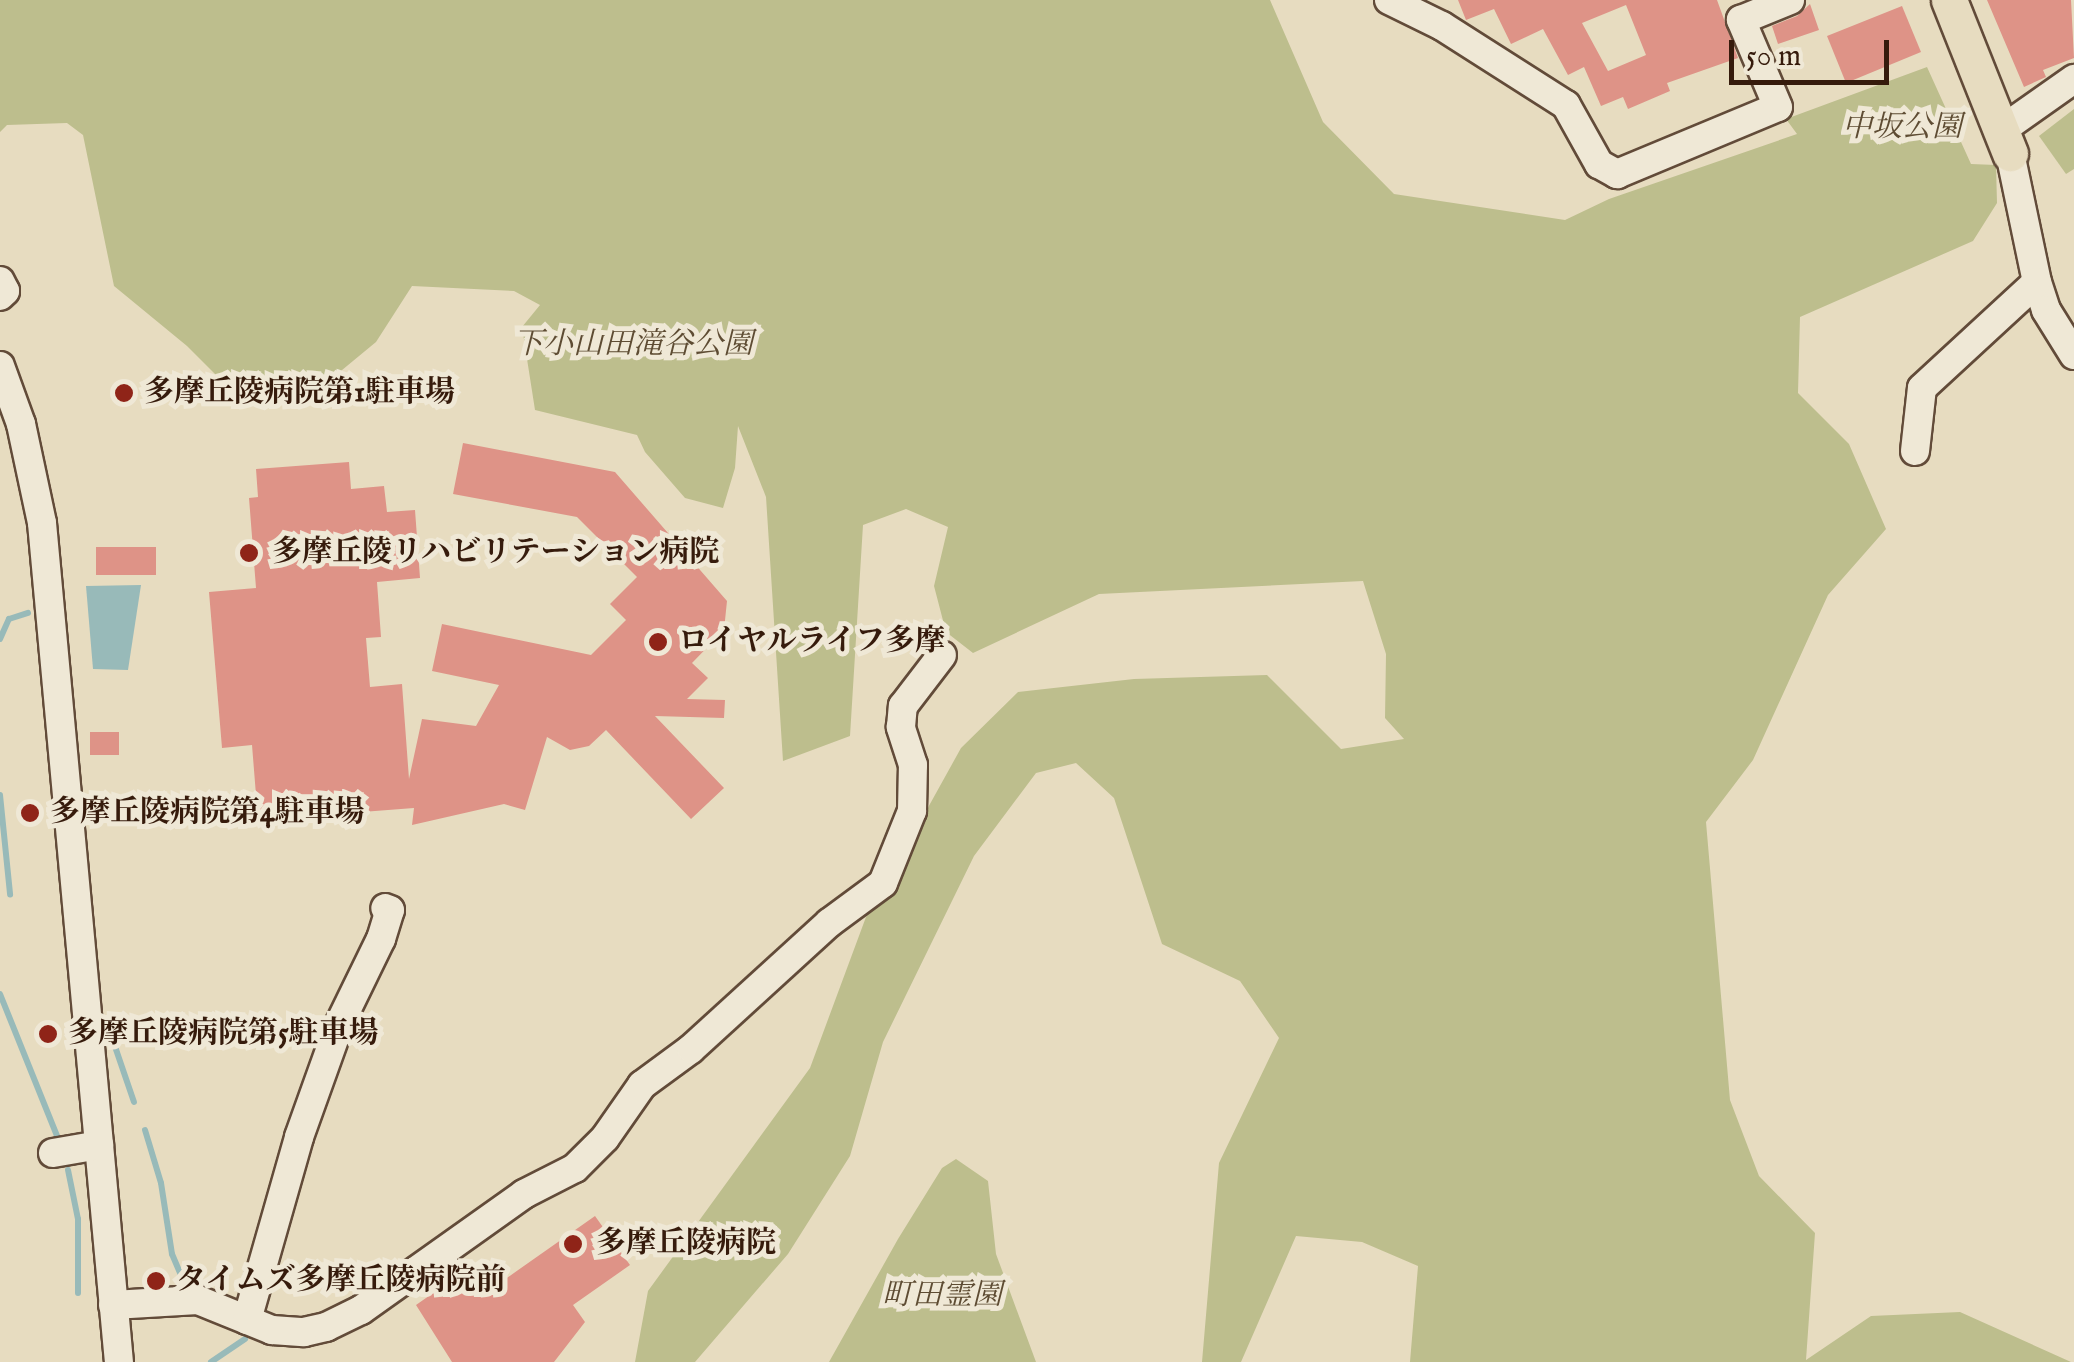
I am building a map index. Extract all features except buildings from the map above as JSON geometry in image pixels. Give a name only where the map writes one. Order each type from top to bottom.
[{"type":"main road","points":[[1948,0],[2006,141]]},
{"type":"street","points":[[1389,0],[1442,26],[1566,105],[1598,164],[1617,174],[1778,108],[1742,20],[1790,0]]},
{"type":"street","points":[[2074,79],[2006,141],[2037,282],[2046,310],[2074,355]]},
{"type":"street","points":[[0,282],[5,291],[0,296]]},
{"type":"street","points":[[1915,451],[1922,388],[2037,282]]},
{"type":"street","points":[[0,366],[21,424],[40,509],[119,1362]]},
{"type":"street","points":[[113,1305],[198,1300],[272,1330],[304,1332],[343,1320],[524,1194],[574,1168],[605,1138],[642,1085],[690,1049],[829,923],[883,883],[912,811],[914,764],[901,726],[903,706],[942,654]]},
{"type":"street","points":[[248,1320],[299,1137],[339,1025],[381,939],[390,910],[384,908]]},
{"type":"street","points":[[53,1154],[99,1145]]},
{"type":"green space","points":[[0,0],[1270,0],[1323,122],[1394,194],[1565,220],[1609,199],[1797,134],[1786,119],[1927,67],[1971,164],[1996,165],[1997,203],[1973,241],[1800,317],[1798,393],[1849,444],[1886,529],[1828,595],[1753,760],[1706,822],[1730,1100],[1759,1176],[1815,1233],[1806,1360],[1871,1316],[1960,1312],[2071,1362],[1410,1362],[1418,1266],[1362,1242],[1296,1236],[1241,1362],[1202,1362],[1219,1163],[1279,1038],[1240,981],[1162,944],[1114,798],[1076,763],[1036,773],[974,856],[883,1042],[850,1156],[788,1254],[695,1362],[635,1362],[648,1291],[810,1068],[866,917],[893,884],[920,822],[961,748],[1018,692],[1134,679],[1267,675],[1341,749],[1404,739],[1385,718],[1386,654],[1363,581],[1099,594],[973,653],[946,632],[934,586],[948,527],[906,509],[863,525],[850,736],[783,761],[766,497],[738,426],[735,468],[723,508],[685,498],[645,452],[637,435],[535,410],[522,327],[540,305],[514,291],[412,286],[376,342],[313,394],[239,398],[187,346],[114,286],[83,135],[67,123],[7,125],[0,132]]},
{"type":"green space","points":[[2074,109],[2074,169],[2066,174],[2039,136]]},
{"type":"green space","name":"町田霊園","points":[[956,1159],[988,1181],[996,1254],[1036,1362],[829,1362],[942,1168]]},
{"type":"water","points":[[141,585],[128,670],[93,669],[86,586]]},
{"type":"waterway","points":[[0,639],[9,619],[28,613]]},
{"type":"waterway","points":[[0,795],[10,894]]},
{"type":"waterway","points":[[0,994],[59,1141]]},
{"type":"waterway","points":[[109,1029],[134,1102]]},
{"type":"waterway","points":[[145,1130],[161,1183],[172,1254],[181,1275],[198,1291]]},
{"type":"waterway","points":[[68,1170],[78,1219],[78,1293]]},
{"type":"waterway","points":[[211,1362],[245,1339]]},
{"type":"place","name":"多摩丘陵病院第1駐車場","points":[[124,393]]},
{"type":"place","name":"多摩丘陵リハビリテーション病院","points":[[249,553]]},
{"type":"place","name":"ロイヤルライフ多摩","points":[[658,642]]},
{"type":"place","name":"多摩丘陵病院第4駐車場","points":[[30,813]]},
{"type":"place","name":"多摩丘陵病院第5駐車場","points":[[48,1034]]},
{"type":"place","name":"多摩丘陵病院","points":[[573,1244]]},
{"type":"place","name":"タイムズ多摩丘陵病院前","points":[[156,1281]]},
{"type":"park label","name":"中坂公園","points":[[1902,128]]},
{"type":"park label","name":"下小山田滝谷公園","points":[[633,345]]}]
